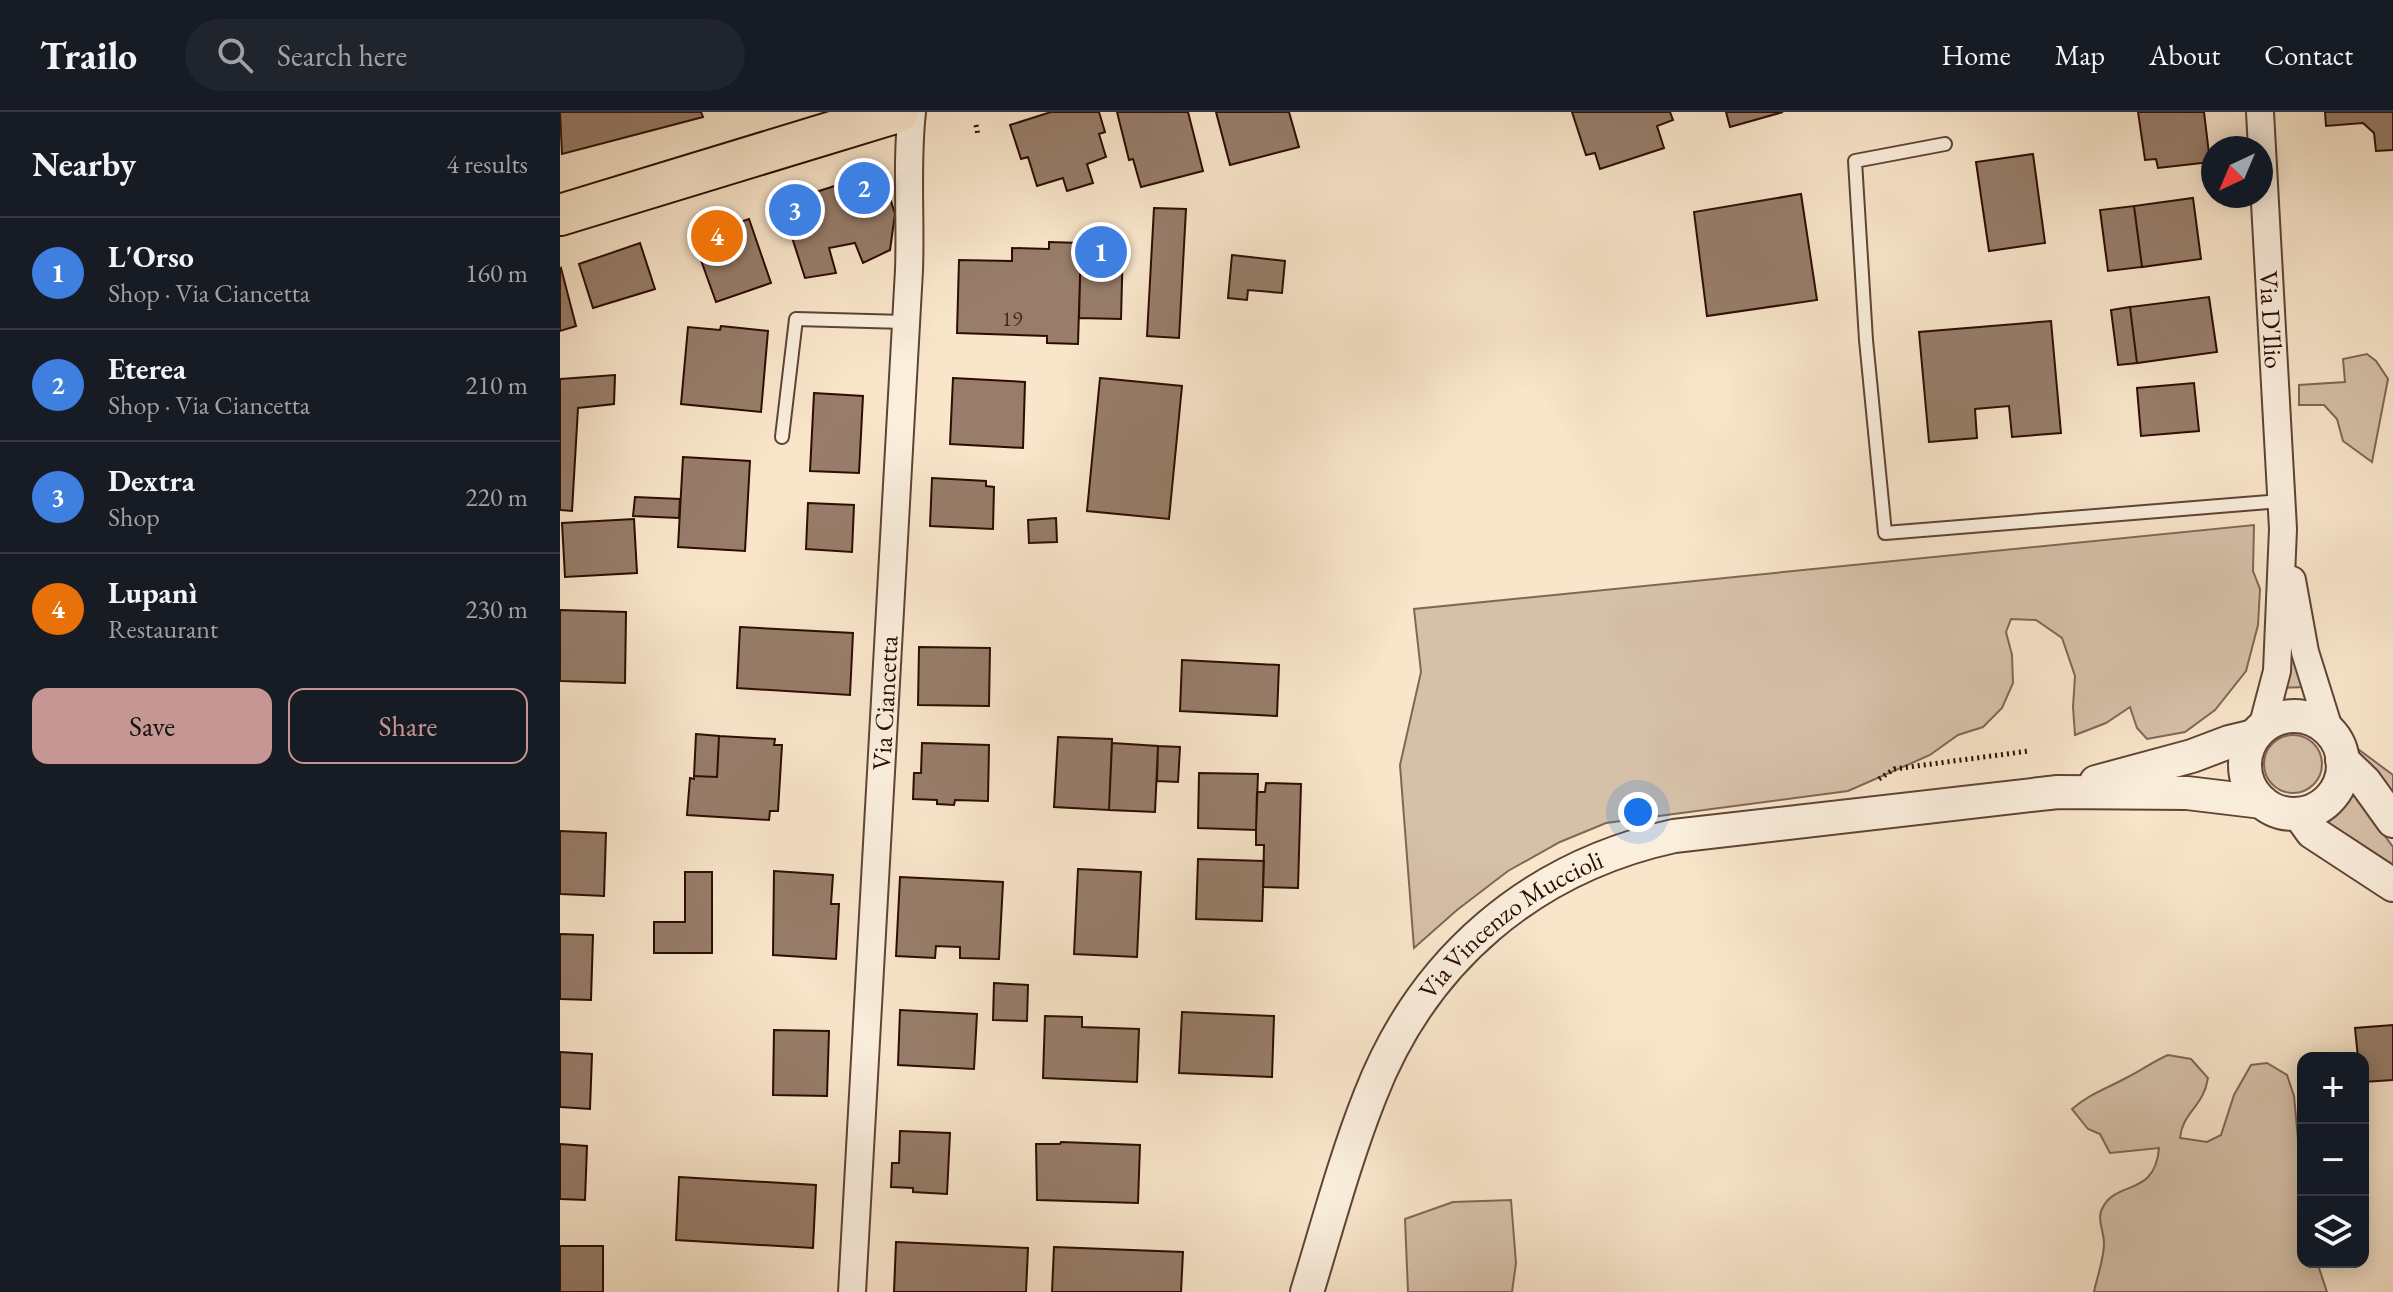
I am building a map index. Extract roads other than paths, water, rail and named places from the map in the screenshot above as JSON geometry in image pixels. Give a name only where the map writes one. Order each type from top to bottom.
[{"type":"main road","points":[[560,215],[898,112]]},
{"type":"street","name":"Via Ciancetta","points":[[852,1292],[911,218],[908,145],[912,112]]},
{"type":"street","name":"Via D'Ilio","points":[[2260,112],[2283,529],[2305,652],[2336,746]]},
{"type":"street","name":"Via D'Ilio","points":[[2258,732],[2277,671],[2283,529]]},
{"type":"street","points":[[2336,746],[2342,775],[2327,802],[2314,810],[2285,814],[2262,802],[2246,778],[2248,749],[2258,732],[2275,720],[2289,716],[2304,718],[2318,723],[2365,782],[2393,821]]},
{"type":"street","name":"Via Vincenzo Muccioli","points":[[2058,792],[2192,756],[2258,732]]},
{"type":"street","name":"Via Vincenzo Muccioli","points":[[1307,1292],[1370,1095],[1412,1013],[1453,960],[1500,915],[1568,872],[1620,850],[1687,834],[2058,792],[2187,793],[2262,802]]},
{"type":"street","points":[[2299,814],[2312,832],[2393,885]]},
{"type":"lane","points":[[1945,144],[1855,161],[1866,340],[1885,533],[2281,501]]},
{"type":"lane","points":[[782,437],[796,319],[905,322]]},
{"type":"place","name":"Eterea","points":[[864,188]]},
{"type":"place","name":"Dextra","points":[[795,210]]},
{"type":"place","name":"Lupanì","points":[[717,236]]},
{"type":"place","name":"L'Orso","points":[[1101,252]]}]
